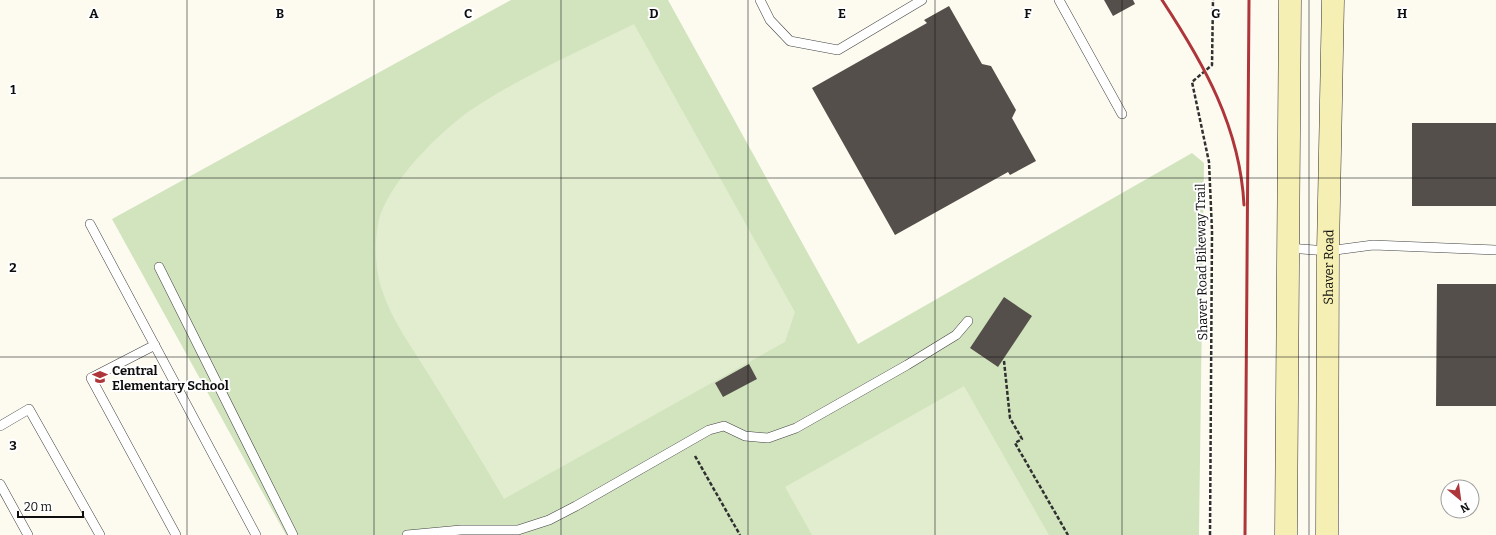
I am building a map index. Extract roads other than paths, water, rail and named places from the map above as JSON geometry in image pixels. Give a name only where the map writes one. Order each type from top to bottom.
[{"type":"main road","points":[[1286,535],[1290,0]]},
{"type":"main road","name":"Shaver Road","points":[[1327,535],[1328,251],[1333,0]]},
{"type":"lane","points":[[760,0],[770,20],[790,41],[838,50],[922,0]]},
{"type":"lane","points":[[1059,0],[1122,114]]},
{"type":"lane","points":[[90,224],[256,535]]},
{"type":"lane","points":[[1288,248],[1328,251],[1373,245],[1496,250]]},
{"type":"lane","points":[[159,267],[293,535]]},
{"type":"lane","points":[[407,535],[461,530],[518,530],[549,520],[576,506],[687,441],[709,430],[724,426],[745,436],[768,438],[796,428],[950,339],[956,335],[968,321]]},
{"type":"lane","points":[[154,345],[91,378],[176,535]]},
{"type":"lane","points":[[0,426],[29,409],[100,535]]},
{"type":"lane","points":[[0,484],[28,535]]},
{"type":"railway","points":[[1162,0],[1192,48],[1217,97],[1235,149],[1241,176],[1244,205]]},
{"type":"railway","points":[[1245,535],[1249,0]]},
{"type":"place","name":"Central Elementary School","points":[[100,377]]}]
